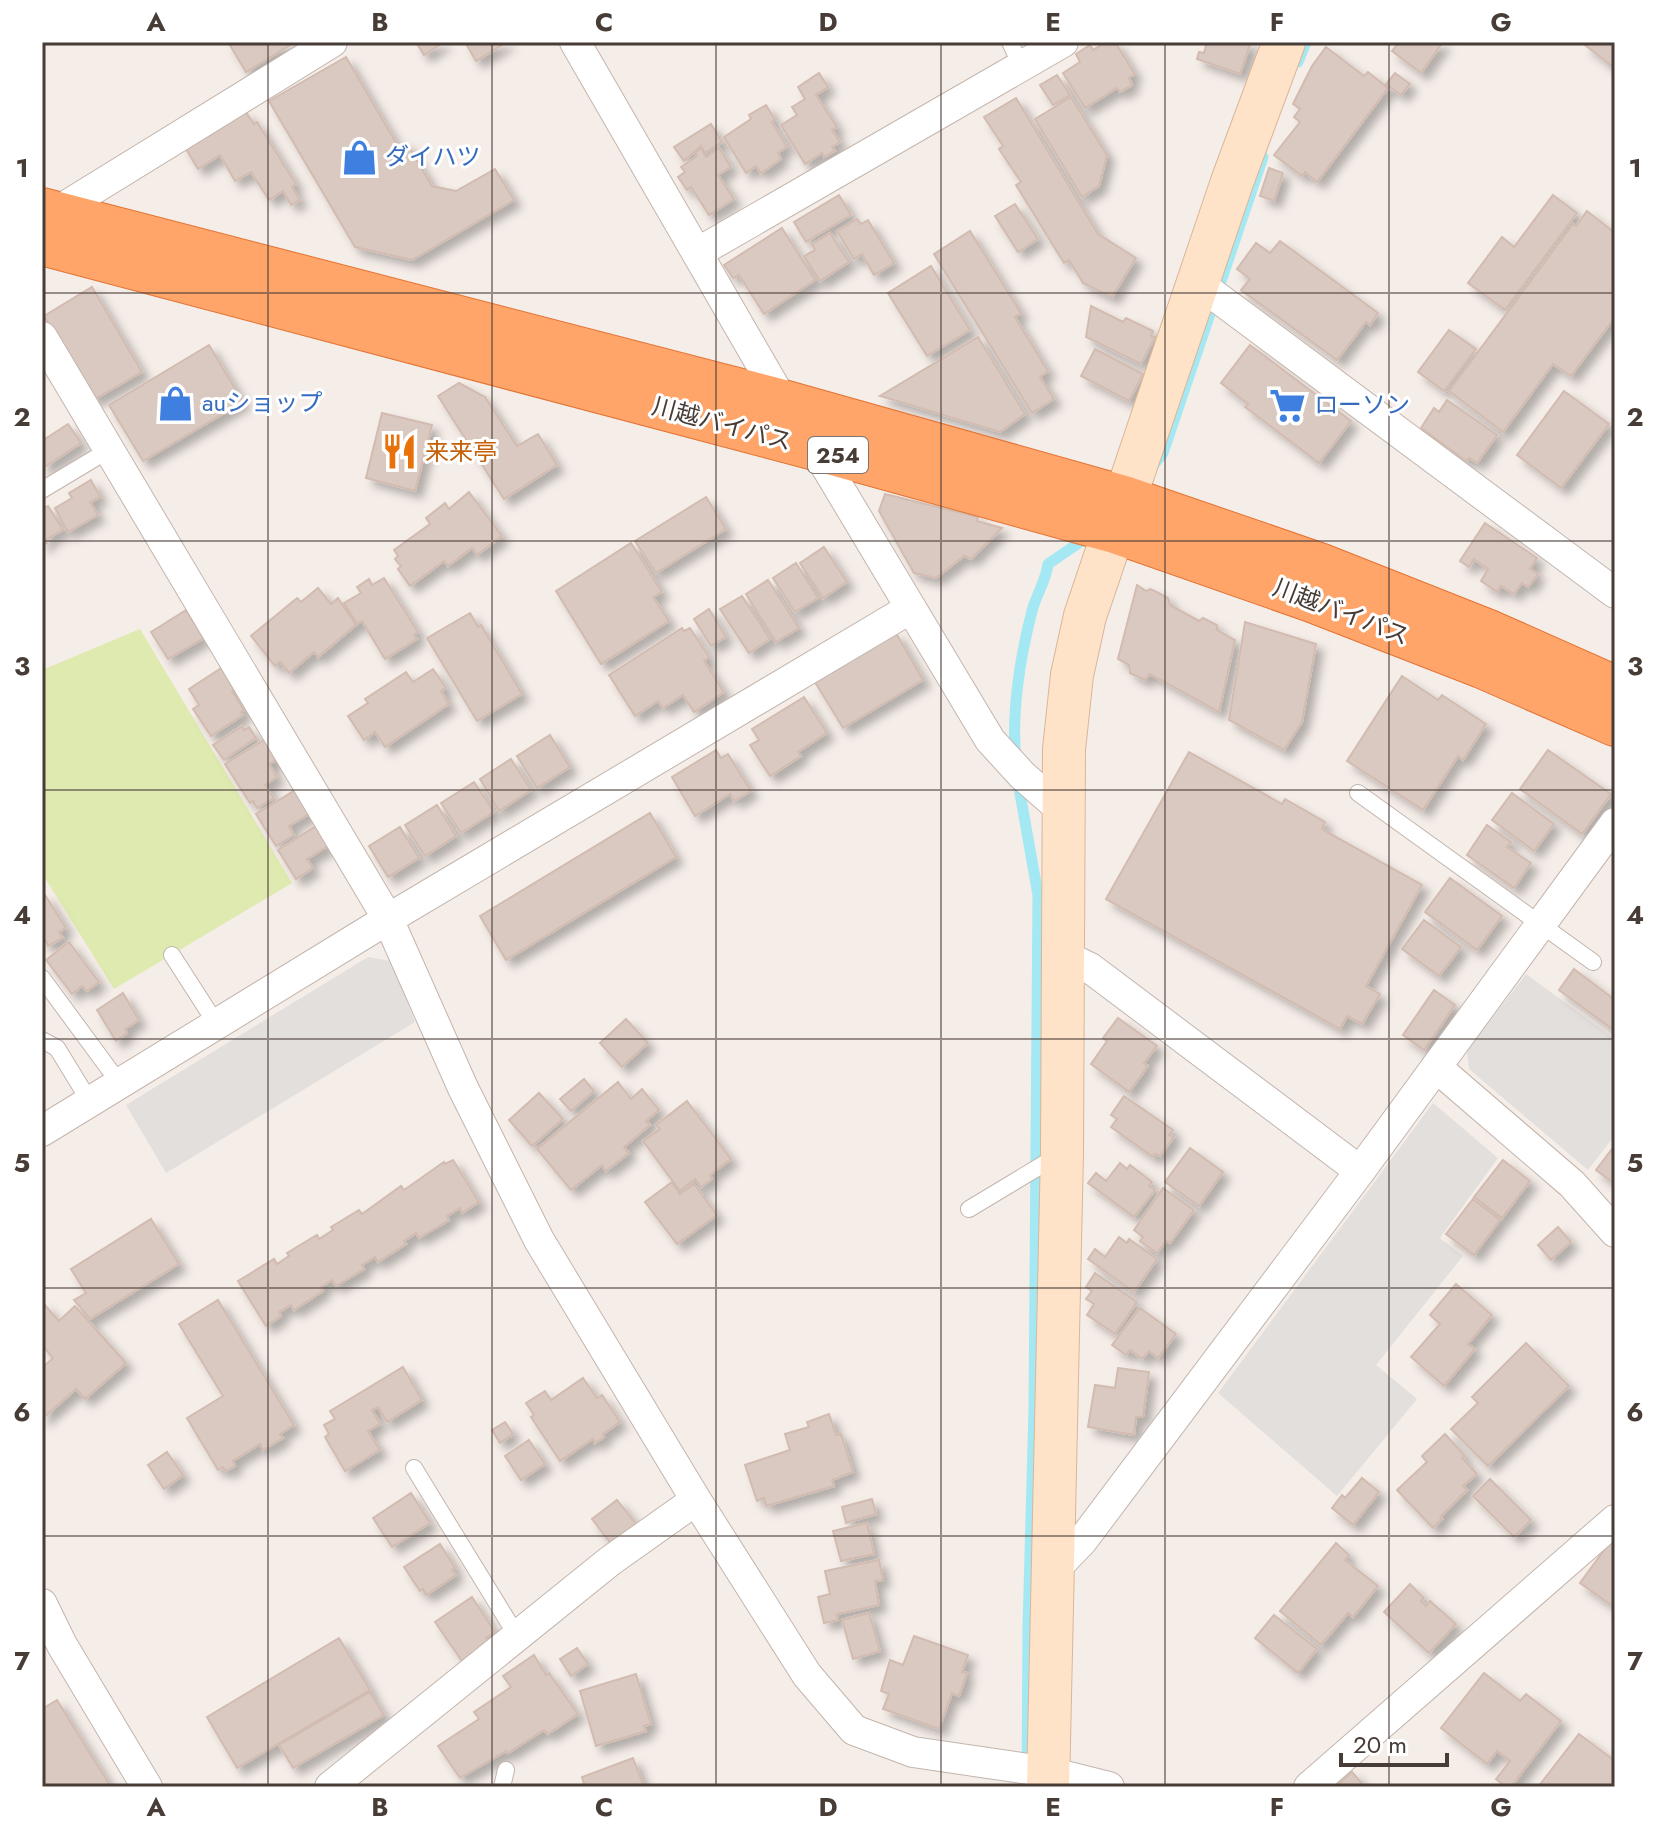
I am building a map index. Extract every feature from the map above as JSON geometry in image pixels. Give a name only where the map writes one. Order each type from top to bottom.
[{"type":"highway","name":"川越バイパス","points":[[46,222],[783,402],[1121,515],[1312,600],[1482,666],[1615,724]]},
{"type":"highway","name":"川越バイパス","points":[[46,222],[815,448],[1121,515],[1319,565],[1491,633],[1615,688]]},
{"type":"street","points":[[46,222],[332,42]]},
{"type":"street","points":[[575,42],[783,402]]},
{"type":"street","points":[[697,253],[1016,54],[1063,42]]},
{"type":"street","points":[[1049,1779],[1062,1153],[1064,749],[1072,675],[1085,616],[1284,42]]},
{"type":"street","points":[[1198,283],[1615,593]]},
{"type":"street","points":[[42,337],[388,919],[463,1088],[539,1240],[696,1500],[807,1675],[854,1730],[913,1752],[1049,1779],[1109,1787]]},
{"type":"street","points":[[815,448],[990,740],[1022,775],[1063,811]]},
{"type":"street","points":[[42,1131],[388,919],[911,608]]},
{"type":"street","points":[[1053,1571],[1082,1541],[1360,1171],[1615,823]]},
{"type":"street","points":[[1063,955],[1090,968],[1360,1171]]},
{"type":"street","points":[[1436,1067],[1572,1184],[1615,1232]]},
{"type":"street","points":[[330,1787],[610,1561],[696,1500]]},
{"type":"street","points":[[1309,1787],[1615,1520]]},
{"type":"street","points":[[42,1604],[62,1645],[147,1787]]},
{"type":"lane","points":[[42,490],[107,451]]},
{"type":"lane","points":[[1358,793],[1593,962]]},
{"type":"lane","points":[[172,955],[217,1025]]},
{"type":"lane","points":[[42,978],[120,1084]]},
{"type":"lane","points":[[42,1040],[57,1048],[90,1102]]},
{"type":"lane","points":[[969,1209],[1062,1153]]},
{"type":"lane","points":[[414,1468],[517,1636]]},
{"type":"green space","points":[[140,629],[292,883],[114,989],[42,873],[42,670]]},
{"type":"shaded area","points":[[368,957],[391,961],[415,1022],[166,1173],[126,1105]]},
{"type":"shaded area","points":[[1526,974],[1615,1039],[1615,1135],[1588,1170],[1469,1069],[1467,1051]]},
{"type":"shaded area","points":[[1433,1103],[1498,1158],[1440,1238],[1463,1256],[1376,1365],[1417,1399],[1337,1496],[1218,1393]]},
{"type":"building","points":[[228,42],[295,42],[246,72]]},
{"type":"building","points":[[416,42],[444,42],[424,55]]},
{"type":"building","points":[[465,42],[507,42],[476,61]]},
{"type":"building","points":[[1106,42],[1115,42],[1135,74],[1129,78],[1132,85],[1120,92],[1117,88],[1085,108],[1063,73],[1080,62],[1076,54],[1090,45],[1093,50]]},
{"type":"building","points":[[1207,42],[1251,42],[1240,74],[1197,59],[1199,52],[1204,53]]},
{"type":"building","points":[[1399,42],[1443,42],[1421,73],[1392,51]]},
{"type":"building","points":[[1587,42],[1615,42],[1613,67],[1585,45]]},
{"type":"building","points":[[1326,47],[1364,76],[1368,72],[1388,88],[1317,182],[1305,172],[1302,176],[1274,155],[1300,122],[1294,117],[1300,109],[1293,104],[1312,66]]},
{"type":"building","name":"ダイハツ","points":[[346,57],[398,146],[406,142],[432,186],[456,191],[495,169],[514,200],[412,260],[355,247],[269,101]]},
{"type":"building","points":[[819,73],[828,87],[816,95],[837,127],[832,130],[840,142],[832,147],[835,151],[824,157],[822,153],[805,164],[781,125],[797,115],[792,107],[805,99],[798,87]]},
{"type":"building","points":[[1395,73],[1410,84],[1401,95],[1386,84]]},
{"type":"building","points":[[1057,75],[1070,95],[1053,105],[1040,85]]},
{"type":"building","points":[[1071,97],[1107,155],[1099,186],[1082,197],[1035,119]]},
{"type":"building","points":[[1016,98],[1098,234],[1136,258],[1112,297],[1083,283],[1069,260],[1064,263],[1016,185],[1021,182],[999,149],[1003,146],[984,117]]},
{"type":"building","points":[[766,105],[787,147],[778,153],[781,159],[761,173],[756,166],[746,173],[724,137]]},
{"type":"building","points":[[246,112],[254,124],[257,122],[296,184],[292,187],[300,200],[291,205],[283,191],[269,200],[251,172],[235,181],[220,155],[198,169],[183,144]]},
{"type":"building","points":[[711,124],[722,142],[705,153],[701,146],[684,161],[674,147]]},
{"type":"building","points":[[701,148],[706,157],[719,148],[731,167],[718,175],[734,199],[709,215],[691,187],[687,190],[678,177],[685,172],[681,167],[697,156],[695,153]]},
{"type":"building","points":[[1269,168],[1283,173],[1274,201],[1260,196]]},
{"type":"building","points":[[839,195],[851,215],[806,242],[794,222]]},
{"type":"building","points":[[1553,195],[1577,213],[1505,310],[1468,283],[1502,237],[1514,247]]},
{"type":"building","points":[[1015,204],[1038,239],[1018,252],[995,216]]},
{"type":"building","points":[[1587,211],[1615,233],[1615,317],[1571,376],[1553,364],[1503,432],[1449,391],[1573,224],[1576,226]]},
{"type":"building","points":[[857,219],[861,224],[868,220],[894,263],[874,275],[862,254],[854,259],[837,231]]},
{"type":"building","points":[[782,228],[815,280],[764,314],[739,275],[733,278],[724,265]]},
{"type":"building","points":[[970,231],[1021,313],[1015,317],[1048,371],[1040,377],[1054,399],[1032,413],[934,254]]},
{"type":"building","points":[[830,233],[849,262],[820,281],[804,256],[815,250],[812,244]]},
{"type":"building","points":[[1280,241],[1378,313],[1370,325],[1366,322],[1337,360],[1241,290],[1250,279],[1237,269],[1256,243],[1270,253]]},
{"type":"building","points":[[931,266],[970,330],[927,356],[888,293]]},
{"type":"building","points":[[92,287],[142,372],[93,400],[44,316]]},
{"type":"building","points":[[1091,306],[1123,322],[1126,318],[1153,331],[1151,336],[1155,337],[1141,364],[1086,337]]},
{"type":"building","points":[[1449,330],[1476,349],[1444,391],[1418,372]]},
{"type":"building","points":[[978,337],[1025,414],[1000,432],[880,396]]},
{"type":"building","name":"auショップ","points":[[209,345],[243,402],[143,461],[109,405]]},
{"type":"building","name":"ローソン","points":[[1250,345],[1351,421],[1319,463],[1245,407],[1248,404],[1221,383]]},
{"type":"building","points":[[1095,349],[1143,374],[1129,401],[1081,376]]},
{"type":"building","points":[[459,383],[485,397],[517,446],[538,434],[557,465],[504,499],[438,396]]},
{"type":"building","points":[[1564,391],[1609,424],[1561,488],[1517,455]]},
{"type":"building","points":[[1447,400],[1497,435],[1477,463],[1469,458],[1466,461],[1421,428],[1434,408],[1439,412]]},
{"type":"building","name":"来来亭","points":[[382,413],[432,425],[415,491],[366,478]]},
{"type":"building","points":[[68,424],[81,443],[42,469],[42,441]]},
{"type":"building","points":[[91,480],[100,497],[90,502],[98,515],[68,532],[55,508],[72,498],[69,493]]},
{"type":"building","points":[[469,492],[502,536],[477,555],[472,548],[448,566],[444,561],[410,586],[398,569],[401,566],[395,559],[398,556],[394,550],[430,524],[426,518],[445,503],[449,509]]},
{"type":"building","points":[[885,494],[978,517],[977,521],[1002,528],[971,559],[964,556],[936,578],[914,573],[879,511]]},
{"type":"building","points":[[706,497],[726,529],[656,573],[635,541]]},
{"type":"building","points":[[48,506],[63,530],[45,540],[47,543],[42,546],[42,509]]},
{"type":"building","points":[[1485,523],[1537,558],[1530,569],[1538,574],[1528,587],[1522,583],[1514,594],[1501,586],[1497,592],[1481,581],[1488,569],[1474,559],[1469,567],[1460,561]]},
{"type":"building","points":[[631,543],[662,592],[653,597],[669,621],[601,664],[556,591]]},
{"type":"building","points":[[824,547],[847,582],[823,598],[800,563]]},
{"type":"building","points":[[796,563],[818,598],[795,612],[773,578]]},
{"type":"building","points":[[384,578],[418,632],[414,635],[417,639],[385,659],[362,621],[357,624],[344,603],[361,593],[357,587],[369,579],[372,585]]},
{"type":"building","points":[[768,580],[799,628],[776,642],[746,594]]},
{"type":"building","points":[[1137,585],[1168,598],[1170,605],[1199,621],[1203,618],[1217,625],[1217,630],[1235,640],[1219,712],[1150,674],[1145,680],[1130,673],[1129,665],[1118,659]]},
{"type":"building","points":[[318,588],[331,604],[338,598],[356,625],[318,657],[314,652],[289,673],[280,662],[275,666],[251,636],[297,598],[301,602]]},
{"type":"building","points":[[742,596],[770,639],[749,653],[720,609]]},
{"type":"building","points":[[709,609],[726,637],[711,646],[694,619]]},
{"type":"building","points":[[186,610],[204,638],[168,659],[151,632]]},
{"type":"building","points":[[470,613],[478,627],[481,625],[522,694],[477,721],[427,638]]},
{"type":"building","points":[[1245,622],[1316,644],[1302,722],[1284,750],[1229,720]]},
{"type":"building","points":[[682,628],[684,631],[690,628],[709,657],[704,661],[724,692],[694,712],[683,695],[663,708],[658,701],[635,716],[609,675]]},
{"type":"building","points":[[896,633],[923,680],[843,728],[815,682]]},
{"type":"building","points":[[223,667],[237,688],[232,691],[244,710],[241,712],[243,715],[211,736],[193,709],[199,705],[189,689]]},
{"type":"building","points":[[433,669],[446,688],[441,691],[449,704],[385,747],[375,732],[364,740],[348,716],[368,703],[365,699],[406,672],[413,682]]},
{"type":"building","points":[[1402,676],[1438,700],[1442,695],[1486,724],[1463,760],[1458,756],[1423,810],[1347,761]]},
{"type":"building","points":[[804,697],[827,733],[798,752],[801,756],[770,776],[750,745],[759,740],[752,729]]},
{"type":"building","points":[[242,726],[244,730],[249,727],[256,738],[224,760],[213,745]]},
{"type":"building","points":[[550,735],[570,767],[537,788],[517,756]]},
{"type":"building","points":[[265,739],[278,759],[269,764],[277,777],[265,785],[274,798],[257,808],[253,801],[250,803],[225,764]]},
{"type":"building","points":[[716,750],[721,758],[728,754],[751,791],[734,801],[730,794],[695,816],[672,777]]},
{"type":"building","points":[[1548,750],[1611,794],[1582,834],[1520,789]]},
{"type":"building","points":[[1189,752],[1282,804],[1285,799],[1325,822],[1322,829],[1422,885],[1366,986],[1380,994],[1362,1024],[1347,1016],[1340,1029],[1106,899]]},
{"type":"building","points":[[511,759],[531,790],[499,811],[480,779]]},
{"type":"building","points":[[474,782],[494,812],[461,833],[441,803]]},
{"type":"building","points":[[297,789],[311,813],[289,826],[294,835],[276,846],[256,814]]},
{"type":"building","points":[[1512,793],[1554,824],[1534,851],[1492,820]]},
{"type":"building","points":[[437,805],[456,836],[425,856],[405,825]]},
{"type":"building","points":[[650,813],[676,857],[506,960],[480,916]]},
{"type":"building","points":[[1487,825],[1511,842],[1507,847],[1531,863],[1514,888],[1467,855]]},
{"type":"building","points":[[316,826],[328,846],[307,859],[313,868],[296,879],[278,850]]},
{"type":"building","points":[[400,827],[419,858],[388,877],[369,846]]},
{"type":"building","points":[[1450,878],[1502,916],[1477,950],[1425,912]]},
{"type":"building","points":[[45,895],[66,928],[59,932],[63,938],[48,946],[46,941],[42,943],[42,897]]},
{"type":"building","points":[[1424,920],[1461,947],[1439,976],[1402,949]]},
{"type":"building","points":[[69,942],[99,982],[87,991],[82,986],[72,994],[46,960]]},
{"type":"building","points":[[1574,969],[1615,1000],[1615,1024],[1612,1029],[1559,990]]},
{"type":"building","points":[[1434,990],[1455,1005],[1424,1050],[1403,1035]]},
{"type":"building","points":[[123,993],[139,1020],[125,1029],[127,1033],[116,1041],[97,1010]]},
{"type":"building","points":[[1118,1018],[1157,1046],[1144,1063],[1148,1066],[1129,1092],[1091,1064],[1107,1041],[1103,1038]]},
{"type":"building","points":[[626,1019],[648,1043],[622,1067],[600,1043]]},
{"type":"building","points":[[584,1079],[594,1091],[571,1111],[560,1099]]},
{"type":"building","points":[[618,1082],[631,1099],[642,1089],[659,1110],[646,1121],[650,1125],[624,1147],[629,1153],[606,1171],[602,1165],[571,1190],[537,1149]]},
{"type":"building","points":[[539,1093],[563,1119],[532,1146],[509,1120]]},
{"type":"building","points":[[1124,1096],[1173,1130],[1169,1135],[1174,1137],[1160,1156],[1155,1154],[1153,1157],[1111,1127],[1117,1119],[1111,1115]]},
{"type":"building","points":[[687,1101],[731,1159],[710,1175],[712,1179],[701,1187],[695,1179],[680,1191],[643,1141],[660,1129],[656,1125]]},
{"type":"building","points":[[1615,1145],[1615,1184],[1596,1170]]},
{"type":"building","points":[[1190,1148],[1223,1172],[1199,1206],[1165,1182]]},
{"type":"building","points":[[453,1160],[479,1202],[462,1213],[460,1208],[447,1216],[449,1220],[419,1238],[416,1233],[404,1241],[406,1244],[378,1262],[375,1257],[362,1265],[364,1269],[336,1286],[332,1280],[321,1287],[323,1291],[294,1310],[291,1305],[279,1312],[281,1316],[266,1326],[238,1281],[274,1259],[277,1264],[289,1256],[287,1253],[317,1235],[319,1239],[333,1230],[331,1227],[359,1210],[362,1214],[401,1186],[404,1190],[444,1162]]},
{"type":"building","points":[[1503,1160],[1530,1181],[1502,1218],[1474,1197]]},
{"type":"building","points":[[1120,1163],[1127,1169],[1130,1165],[1152,1182],[1149,1186],[1155,1190],[1134,1217],[1088,1183],[1096,1173],[1106,1181]]},
{"type":"building","points":[[672,1182],[680,1194],[694,1184],[717,1215],[677,1244],[645,1202]]},
{"type":"building","points":[[1163,1188],[1194,1210],[1170,1243],[1166,1241],[1157,1253],[1140,1241],[1143,1237],[1134,1230]]},
{"type":"building","points":[[1473,1199],[1500,1220],[1474,1255],[1446,1234]]},
{"type":"building","points":[[151,1219],[179,1264],[90,1319],[74,1300],[86,1293],[71,1269]]},
{"type":"building","points":[[1558,1227],[1571,1242],[1551,1260],[1538,1245]]},
{"type":"building","points":[[1119,1237],[1127,1243],[1129,1239],[1157,1259],[1134,1292],[1088,1259],[1095,1249],[1105,1257]]},
{"type":"building","points":[[1095,1273],[1137,1302],[1115,1334],[1087,1315],[1094,1304],[1086,1299],[1092,1291],[1086,1287]]},
{"type":"building","points":[[1456,1284],[1492,1315],[1468,1344],[1475,1349],[1444,1386],[1411,1357],[1440,1324],[1430,1315]]},
{"type":"building","points":[[218,1300],[294,1425],[280,1434],[283,1438],[263,1450],[260,1444],[233,1461],[235,1466],[226,1471],[223,1467],[218,1470],[187,1418],[223,1396],[179,1324]]},
{"type":"building","points":[[43,1303],[59,1321],[75,1306],[126,1363],[85,1399],[76,1389],[42,1419],[42,1368],[53,1358],[42,1345]]},
{"type":"building","points":[[1140,1308],[1176,1334],[1158,1358],[1149,1351],[1142,1359],[1130,1350],[1126,1355],[1112,1345]]},
{"type":"building","points":[[1526,1343],[1569,1386],[1488,1466],[1451,1429],[1478,1403],[1472,1397]]},
{"type":"building","points":[[403,1367],[422,1400],[387,1422],[378,1407],[372,1410],[380,1424],[368,1431],[380,1450],[345,1471],[325,1437],[329,1434],[324,1425],[335,1419],[330,1411]]},
{"type":"building","points":[[1118,1368],[1149,1372],[1143,1417],[1136,1417],[1134,1435],[1088,1427],[1095,1385],[1115,1388]]},
{"type":"building","points":[[583,1378],[597,1398],[602,1395],[620,1422],[595,1443],[593,1439],[560,1461],[531,1417],[534,1415],[526,1403],[545,1391],[551,1400]]},
{"type":"building","points":[[829,1414],[836,1435],[841,1434],[853,1472],[832,1480],[834,1486],[766,1506],[764,1498],[757,1501],[745,1465],[790,1450],[785,1434],[809,1427],[807,1422]]},
{"type":"building","points":[[505,1422],[513,1434],[500,1443],[492,1430]]},
{"type":"building","points":[[1445,1434],[1477,1474],[1463,1486],[1467,1490],[1433,1528],[1397,1490],[1427,1462],[1422,1456]]},
{"type":"building","points":[[529,1440],[545,1464],[521,1480],[505,1456]]},
{"type":"building","points":[[167,1452],[183,1475],[164,1489],[148,1465]]},
{"type":"building","points":[[1362,1478],[1379,1492],[1353,1525],[1332,1508]]},
{"type":"building","points":[[1490,1479],[1531,1520],[1514,1537],[1473,1496]]},
{"type":"building","points":[[411,1493],[430,1523],[392,1547],[373,1518]]},
{"type":"building","points":[[872,1499],[876,1514],[846,1523],[842,1507]]},
{"type":"building","points":[[617,1500],[637,1525],[612,1545],[592,1519]]},
{"type":"building","points":[[867,1523],[874,1554],[841,1561],[833,1531]]},
{"type":"building","points":[[1615,1535],[1615,1608],[1580,1583]]},
{"type":"building","points":[[1336,1543],[1349,1555],[1345,1560],[1378,1586],[1353,1617],[1348,1613],[1321,1645],[1280,1611]]},
{"type":"building","points":[[440,1544],[456,1575],[426,1595],[404,1567]]},
{"type":"building","points":[[879,1560],[883,1580],[875,1581],[879,1605],[837,1614],[838,1620],[824,1623],[818,1597],[830,1594],[825,1571]]},
{"type":"building","points":[[1410,1584],[1424,1598],[1421,1601],[1426,1606],[1430,1601],[1456,1624],[1429,1653],[1384,1612]]},
{"type":"building","points":[[472,1597],[495,1632],[486,1638],[490,1642],[462,1661],[435,1622]]},
{"type":"building","points":[[869,1613],[880,1651],[853,1659],[842,1620]]},
{"type":"building","points":[[1274,1615],[1317,1649],[1298,1673],[1255,1638]]},
{"type":"building","points":[[914,1636],[968,1655],[962,1672],[967,1673],[959,1696],[952,1693],[939,1729],[883,1709],[889,1694],[881,1691],[890,1660],[903,1665]]},
{"type":"building","points":[[339,1638],[370,1690],[237,1768],[207,1717]]},
{"type":"building","points":[[577,1648],[588,1664],[571,1676],[560,1659]]},
{"type":"building","points":[[534,1655],[578,1714],[548,1734],[544,1730],[460,1778],[438,1746],[479,1719],[474,1712],[511,1687],[503,1676]]},
{"type":"building","points":[[1484,1673],[1520,1701],[1526,1694],[1561,1721],[1511,1787],[1496,1779],[1510,1761],[1497,1751],[1487,1764],[1441,1728]]},
{"type":"building","points":[[636,1674],[651,1724],[644,1726],[646,1731],[596,1746],[580,1691]]},
{"type":"building","points":[[370,1692],[384,1715],[293,1768],[279,1745]]},
{"type":"building","points":[[57,1700],[111,1787],[42,1787],[42,1709]]},
{"type":"building","points":[[1579,1734],[1615,1761],[1615,1787],[1538,1787]]},
{"type":"building","points":[[633,1758],[644,1787],[585,1787],[582,1777]]},
{"type":"building","points":[[1352,1772],[1365,1787],[1335,1787]]},
{"type":"waterway","points":[[1298,62],[1306,42]]},
{"type":"waterway","points":[[1152,467],[1163,453],[1263,157]]},
{"type":"waterway","points":[[1016,760],[1018,686],[1034,605],[1048,564],[1089,536]]},
{"type":"waterway","points":[[1018,782],[1038,895],[1027,1787]]},
{"type":"place","name":"ダイハツ","points":[[359,157]]},
{"type":"place","name":"auショップ","points":[[176,403]]},
{"type":"place","name":"ローソン","points":[[1288,405]]},
{"type":"place","name":"来来亭","points":[[399,452]]}]
